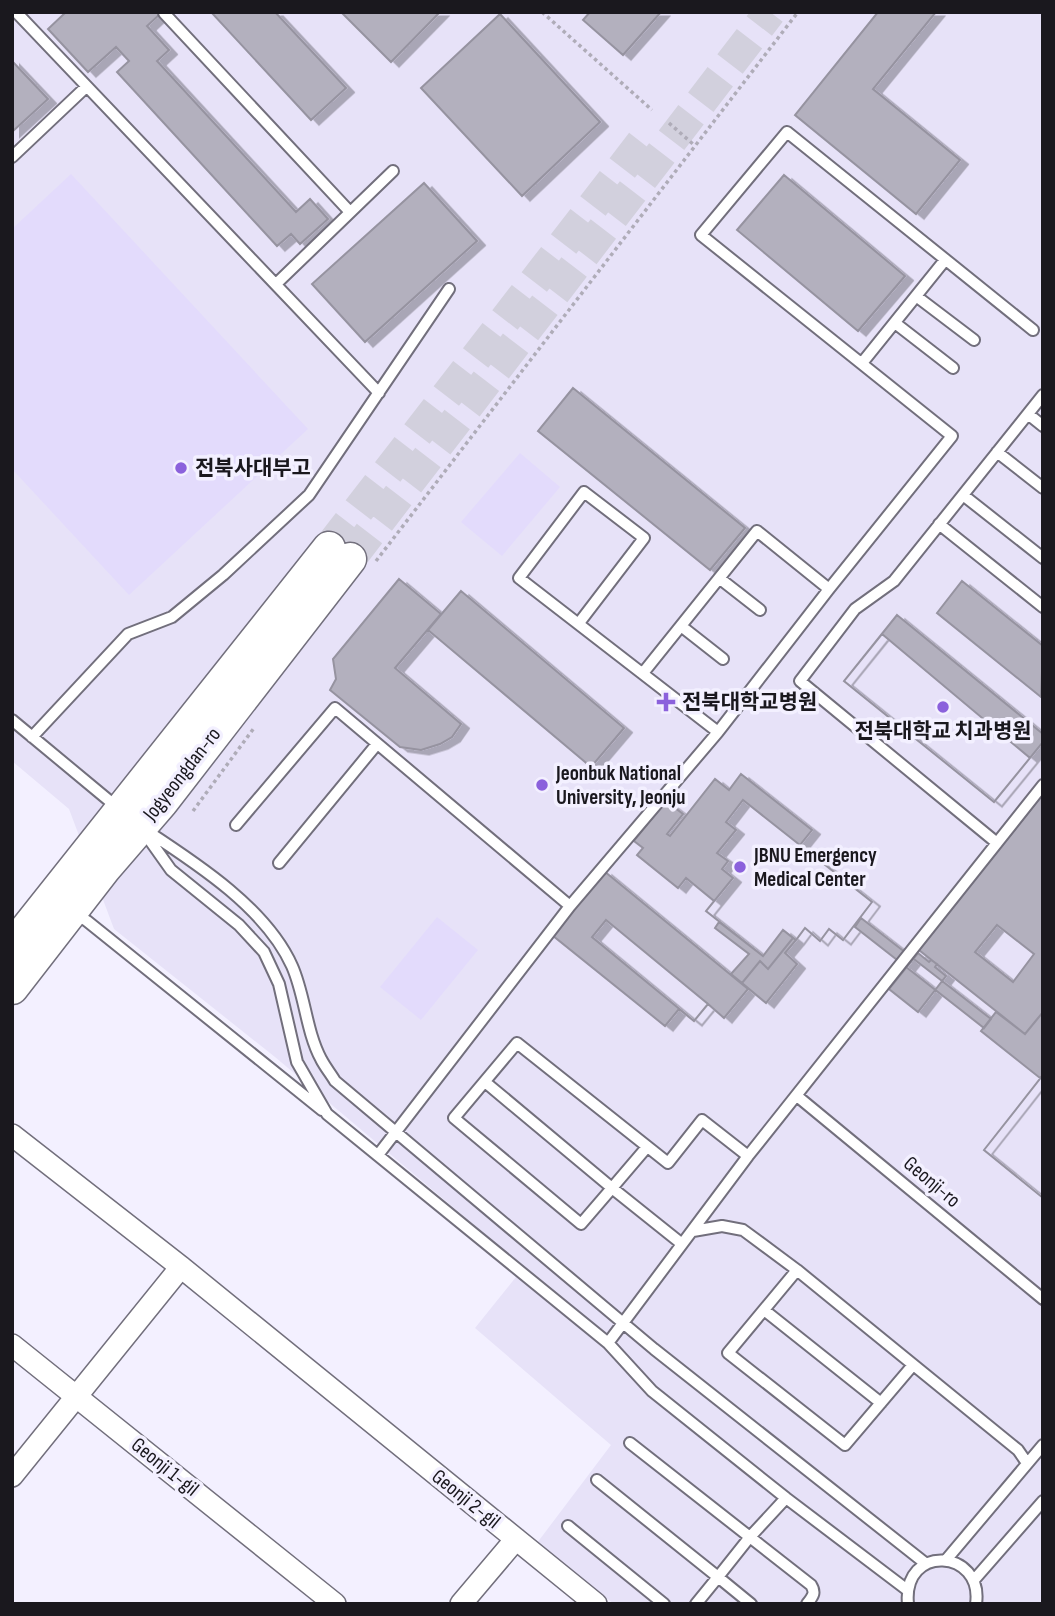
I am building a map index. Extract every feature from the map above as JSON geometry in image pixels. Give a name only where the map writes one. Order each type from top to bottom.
[{"type":"street","name":"Jogyeongdan-ro","points":[[12,947],[131,819],[351,557]]},
{"type":"street","name":"Jogyeongdan-ro","points":[[12,988],[72,912],[131,819]]},
{"type":"street","points":[[12,1135],[181,1267],[12,1476]]},
{"type":"street","name":"Geonji 2-gil","points":[[181,1267],[516,1539],[461,1604]]},
{"type":"street","points":[[12,1345],[77,1396]]},
{"type":"street","name":"Geonji 1-gil","points":[[77,1396],[335,1604]]},
{"type":"street","points":[[516,1539],[596,1604]]},
{"type":"lane","points":[[16,12],[379,393]]},
{"type":"lane","points":[[164,13],[350,212]]},
{"type":"lane","points":[[12,157],[86,87]]},
{"type":"lane","points":[[378,1155],[570,906],[718,732],[952,436],[701,235],[787,132],[1033,330]]},
{"type":"lane","points":[[276,284],[393,171]]},
{"type":"lane","points":[[862,363],[945,260]]},
{"type":"lane","points":[[32,737],[128,634],[172,617],[223,575],[309,495],[449,289]]},
{"type":"lane","points":[[916,296],[974,340]]},
{"type":"lane","points":[[895,323],[953,368]]},
{"type":"lane","points":[[997,843],[800,681],[855,610],[894,581],[1043,395]]},
{"type":"lane","points":[[1028,414],[1043,426]]},
{"type":"lane","points":[[997,452],[1043,488]]},
{"type":"lane","points":[[579,623],[644,538],[584,492],[519,578],[718,732]]},
{"type":"lane","points":[[963,495],[1043,558]]},
{"type":"lane","points":[[939,524],[1043,607]]},
{"type":"lane","points":[[643,673],[757,531],[829,589]]},
{"type":"lane","points":[[719,578],[760,610]]},
{"type":"lane","points":[[681,626],[723,659]]},
{"type":"lane","points":[[236,825],[335,708],[570,906]]},
{"type":"lane","points":[[12,720],[131,819],[182,854],[237,898],[272,931],[292,967],[320,1058],[335,1082],[624,1323],[925,1563]]},
{"type":"lane","points":[[279,863],[377,744]]},
{"type":"lane","points":[[608,1343],[748,1156],[1043,785]]},
{"type":"lane","points":[[131,819],[171,870],[239,925],[264,952],[279,984],[298,1062],[327,1114]]},
{"type":"lane","points":[[72,912],[87,921],[608,1343],[652,1391],[906,1589]]},
{"type":"lane","points":[[647,1147],[581,1224],[454,1118],[517,1043],[668,1163],[702,1120],[748,1156]]},
{"type":"lane","points":[[485,1082],[682,1244]]},
{"type":"lane","name":"Geonji-ro","points":[[797,1096],[1043,1298]]},
{"type":"lane","points":[[692,1231],[722,1226],[744,1230],[1018,1450],[1027,1463]]},
{"type":"lane","points":[[797,1270],[728,1353],[845,1445],[914,1365]]},
{"type":"lane","points":[[764,1310],[881,1403]]},
{"type":"lane","points":[[630,1443],[810,1585],[814,1595],[807,1604]]},
{"type":"lane","points":[[946,1560],[1043,1445]]},
{"type":"lane","points":[[597,1480],[751,1604]]},
{"type":"lane","points":[[696,1604],[749,1538],[786,1498]]},
{"type":"lane","points":[[974,1580],[1043,1501]]},
{"type":"lane","points":[[568,1526],[664,1604]]},
{"type":"lane","points":[[908,1604],[906,1589],[915,1571],[925,1563],[946,1560],[959,1564],[969,1572],[977,1592],[976,1604]]},
{"type":"path","points":[[542,12],[652,110]]},
{"type":"path","points":[[351,557],[694,145],[798,12]]},
{"type":"path","points":[[668,123],[694,145]]},
{"type":"shaded area","name":"Jeonbuk National University, Jeonju","points":[[12,12],[1043,12],[1043,1604],[614,1604],[537,1543],[611,1445],[475,1328],[524,1267],[275,1057],[114,929],[69,809],[12,761]]},
{"type":"shaded area","points":[[71,174],[308,429],[129,595],[12,469],[12,229]]},
{"type":"shaded area","points":[[520,453],[560,487],[502,556],[461,522]]},
{"type":"shaded area","points":[[437,917],[478,950],[421,1020],[380,987]]},
{"type":"building","points":[[66,12],[158,12],[160,14],[147,26],[169,50],[157,61],[296,212],[310,199],[328,219],[300,244],[291,234],[277,246],[117,72],[129,61],[116,47],[88,72],[48,29]]},
{"type":"building","points":[[211,12],[275,12],[346,88],[311,120]]},
{"type":"building","points":[[341,12],[440,12],[391,62]]},
{"type":"building","points":[[590,12],[661,12],[623,55],[583,20]]},
{"type":"building","points":[[878,12],[936,12],[873,89],[960,160],[916,214],[795,115]]},
{"type":"building","points":[[500,14],[600,122],[522,196],[421,88]]},
{"type":"building","points":[[12,61],[48,99],[12,132]]},
{"type":"building","points":[[784,175],[905,276],[858,331],[737,230]]},
{"type":"building","points":[[424,183],[477,241],[365,342],[312,284]]},
{"type":"building","points":[[573,388],[745,528],[710,570],[538,431]]},
{"type":"building","points":[[399,579],[441,614],[395,668],[461,724],[452,737],[421,750],[400,747],[330,690],[336,679],[333,659]]},
{"type":"building","points":[[962,581],[1043,646],[1041,697],[937,613]]},
{"type":"building","points":[[461,591],[624,728],[591,767],[428,630]]},
{"type":"building","name":"전북대학교 치과병원","points":[[897,615],[1043,734],[1043,742],[994,802],[844,681]]},
{"type":"building","name":"전북대학교 치과병원","points":[[882,634],[1030,758],[994,802],[844,681]]},
{"type":"building","name":"JBNU Emergency Medical Center","points":[[741,774],[812,830],[800,845],[872,902],[843,940],[829,929],[820,941],[805,928],[796,940],[783,930],[763,956],[706,911],[714,901],[686,878],[678,888],[637,855],[643,848],[634,841],[666,801],[683,814],[667,834],[670,836],[715,779],[729,790]]},
{"type":"building","points":[[1043,794],[1043,1012],[1025,1034],[919,950]],"holes":[[[997,925],[1034,954],[1013,982],[975,952]]]},
{"type":"building","name":"JBNU Emergency Medical Center","points":[[743,800],[872,902],[843,940],[829,929],[820,941],[805,928],[796,940],[783,930],[763,956],[706,911],[733,878],[722,869],[728,861],[717,853],[736,830],[726,822]]},
{"type":"building","points":[[604,871],[748,989],[724,1018],[708,1004],[694,1021],[679,1009],[665,1026],[552,935]]},
{"type":"building","points":[[861,918],[991,1019],[984,1028],[855,927]]},
{"type":"building","points":[[606,920],[708,1004],[694,1021],[592,937]]},
{"type":"building","points":[[719,922],[763,956],[783,930],[793,938],[768,969],[760,961],[742,983],[731,974],[749,954],[715,928]]},
{"type":"building","points":[[793,938],[796,940],[785,953],[797,964],[766,1003],[742,983],[760,961],[768,969]]},
{"type":"building","points":[[918,953],[929,962],[931,960],[937,964],[935,967],[946,976],[918,1012],[889,989]]},
{"type":"building","points":[[996,1012],[1025,1034],[1043,1012],[1043,1075],[1040,1078],[981,1031]]},
{"type":"building","points":[[1043,1075],[1043,1198],[984,1150]]},
{"type":"building","points":[[1043,1075],[1043,1198],[984,1150]]},
{"type":"tunnel","points":[[350,559],[770,12]]},
{"type":"tunnel","points":[[329,548],[650,132]]},
{"type":"place","name":"전북사대부고","points":[[181,468]]},
{"type":"place","name":"전북대학교병원","points":[[666,702]]},
{"type":"place","name":"전북대학교 치과병원","points":[[943,707]]},
{"type":"place","name":"Jeonbuk National University, Jeonju","points":[[542,785]]},
{"type":"place","name":"JBNU Emergency Medical Center","points":[[740,867]]}]
